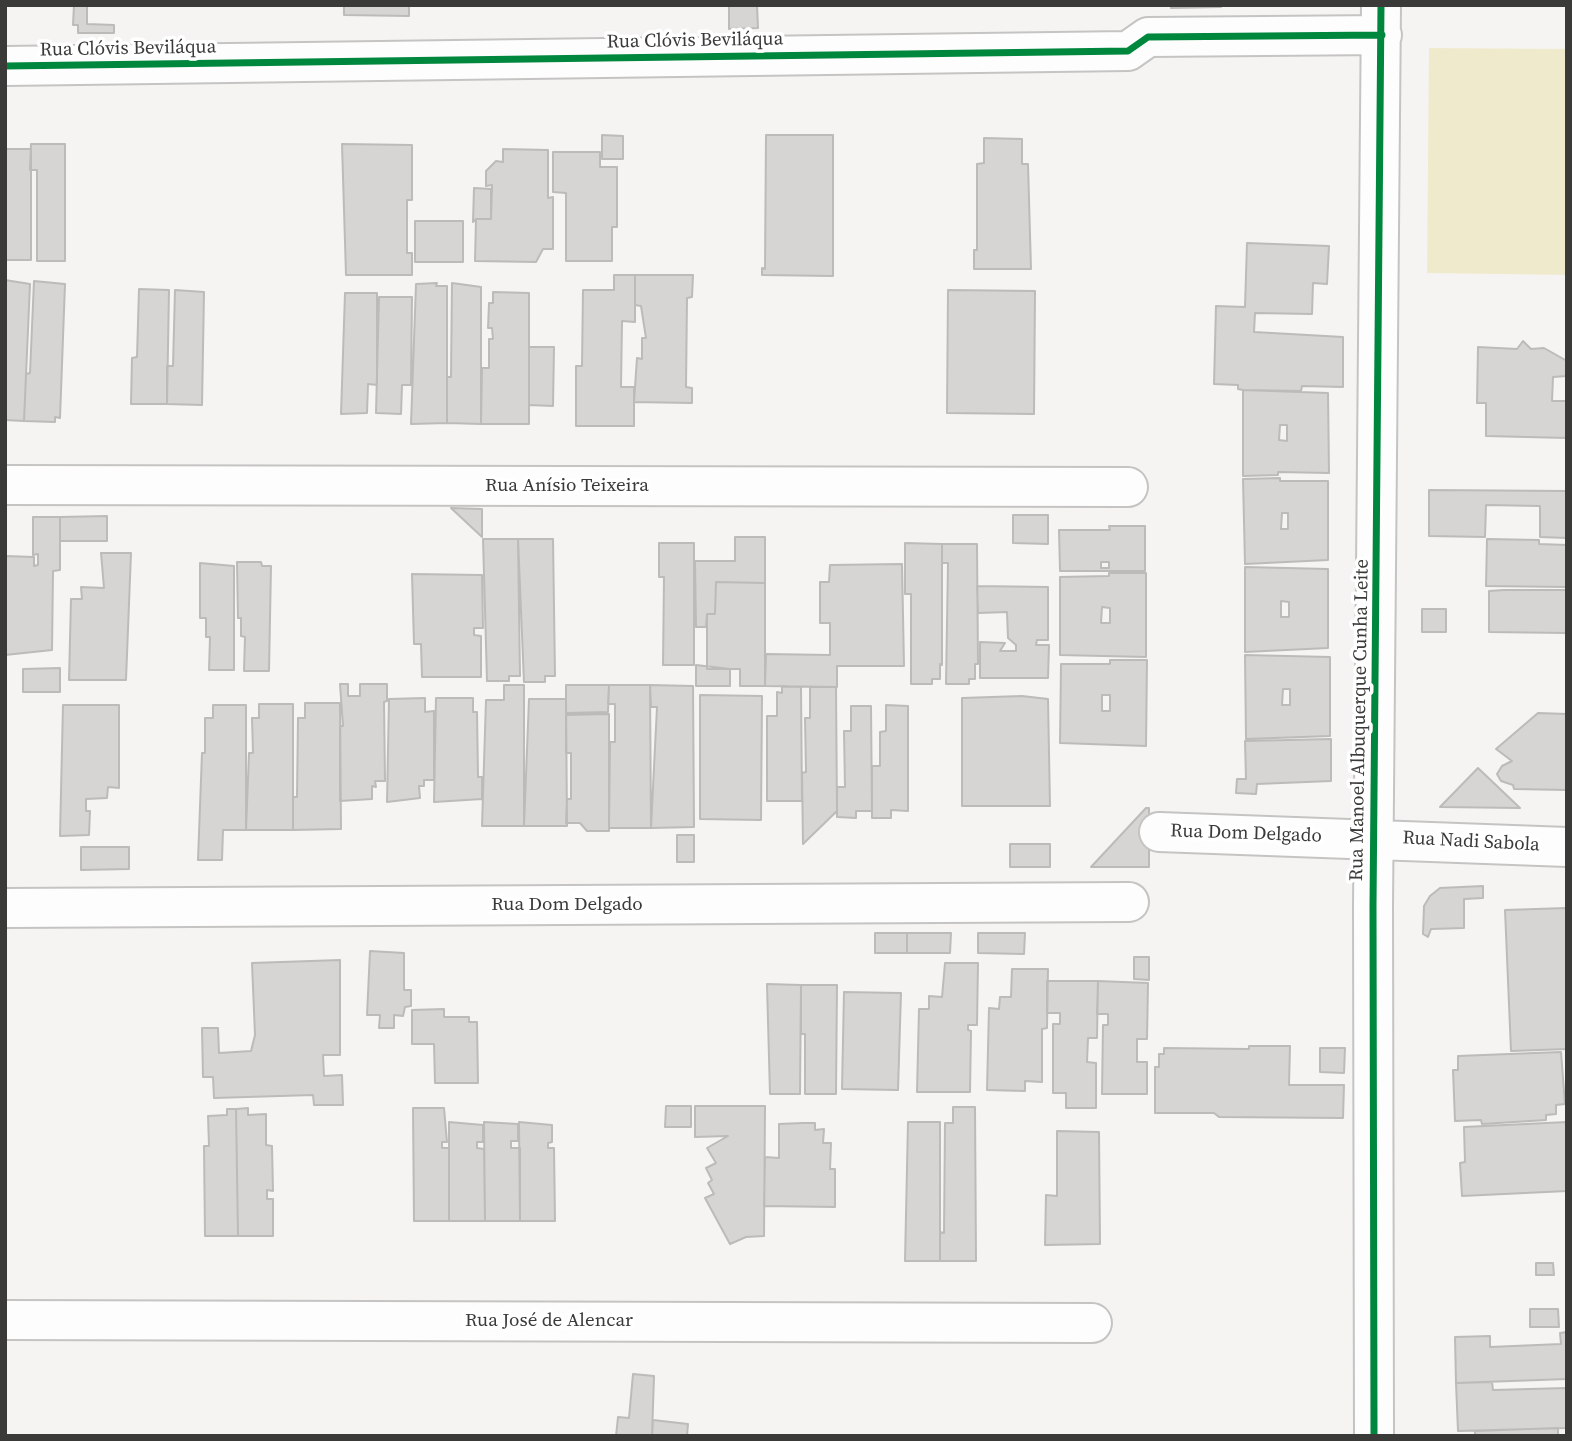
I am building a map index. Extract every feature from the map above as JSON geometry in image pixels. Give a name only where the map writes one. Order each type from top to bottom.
[{"type":"street","name":"Rua Clóvis Beviláqua","points":[[5,66],[1128,51],[1148,37],[1382,20]]},
{"type":"street","name":"Rua Manoel Albuquerque Cunha Leite","points":[[1374,1436],[1373,905],[1376,838],[1382,20]]},
{"type":"street","name":"Rua Anísio Teixeira","points":[[5,485],[1128,487]]},
{"type":"street","name":"Rua Dom Delgado","points":[[1159,832],[1376,838]]},
{"type":"street","name":"Rua Nadi Sabola","points":[[1376,838],[1567,847]]},
{"type":"street","name":"Rua Dom Delgado","points":[[5,908],[1129,902]]},
{"type":"street","name":"Rua José de Alencar","points":[[5,1320],[1092,1323]]},
{"type":"shaded area","points":[[1429,48],[1567,49],[1567,275],[1427,273]]},
{"type":"building","points":[[74,5],[87,5],[87,24],[114,25],[114,33],[78,33],[78,25],[73,25]]},
{"type":"building","points":[[344,5],[409,5],[409,16],[344,15]]},
{"type":"building","points":[[729,5],[757,5],[758,28],[729,29]]},
{"type":"building","points":[[1171,5],[1221,5],[1221,7],[1171,8]]},
{"type":"building","points":[[602,135],[623,136],[623,159],[602,159]]},
{"type":"building","points":[[766,135],[833,135],[833,276],[762,275],[762,268],[765,269]]},
{"type":"building","points":[[984,138],[1022,139],[1022,164],[1028,164],[1031,269],[974,269],[974,250],[977,250],[977,164],[984,163]]},
{"type":"building","points":[[31,144],[65,144],[65,261],[37,261],[37,170],[30,170]]},
{"type":"building","points":[[342,144],[412,145],[412,200],[407,200],[407,253],[412,253],[412,275],[346,275]]},
{"type":"building","points":[[5,149],[31,149],[31,260],[5,260]]},
{"type":"building","points":[[503,149],[548,150],[548,198],[553,197],[553,249],[543,249],[536,262],[475,261],[476,219],[491,219],[492,185],[486,186],[486,171],[496,161],[503,162]]},
{"type":"building","points":[[553,152],[600,152],[600,167],[617,167],[617,227],[612,227],[612,261],[566,261],[566,193],[553,192]]},
{"type":"building","points":[[474,188],[491,189],[491,219],[476,219],[473,222]]},
{"type":"building","points":[[415,221],[463,221],[463,262],[415,262]]},
{"type":"building","points":[[1247,243],[1329,246],[1327,284],[1313,283],[1312,314],[1255,313],[1254,332],[1343,337],[1343,387],[1302,386],[1301,391],[1243,390],[1238,389],[1238,385],[1214,384],[1216,306],[1245,307]]},
{"type":"building","points":[[614,275],[635,275],[635,322],[622,321],[621,387],[634,387],[634,426],[576,426],[576,366],[582,366],[583,290],[614,290]]},
{"type":"building","points":[[635,275],[693,275],[692,297],[687,298],[686,387],[692,388],[692,403],[634,402],[637,358],[642,359],[642,338],[646,338],[641,306],[635,305]]},
{"type":"building","points":[[5,280],[30,284],[24,421],[5,420]]},
{"type":"building","points":[[34,281],[65,284],[60,418],[55,417],[55,422],[24,421],[26,374],[30,373]]},
{"type":"building","points":[[437,283],[436,286],[447,286],[447,423],[411,424],[416,284]]},
{"type":"building","points":[[452,283],[481,287],[481,424],[447,423],[447,377],[451,377]]},
{"type":"building","points":[[139,289],[169,290],[167,404],[131,404],[132,358],[137,357]]},
{"type":"building","points":[[175,290],[204,292],[202,405],[167,404],[167,366],[173,366]]},
{"type":"building","points":[[948,290],[1035,291],[1034,414],[947,413]]},
{"type":"building","points":[[493,292],[529,293],[529,424],[481,424],[482,368],[489,368],[489,339],[493,339],[492,328],[488,328],[489,303],[493,303]]},
{"type":"building","points":[[345,293],[377,293],[377,385],[368,384],[367,413],[341,414]]},
{"type":"building","points":[[379,297],[412,297],[411,385],[402,385],[401,414],[376,413]]},
{"type":"building","points":[[1523,341],[1531,349],[1544,348],[1567,361],[1567,376],[1567,438],[1486,436],[1486,403],[1477,403],[1478,347],[1517,349]],"holes":[[[1567,376],[1566,401],[1552,401],[1553,377]]]},
{"type":"building","points":[[529,347],[554,347],[553,406],[529,405]]},
{"type":"building","points":[[1243,390],[1328,393],[1329,473],[1278,472],[1278,475],[1243,476]],"holes":[[[1280,425],[1287,425],[1287,441],[1279,440]]]},
{"type":"building","points":[[1243,479],[1328,481],[1328,560],[1245,564]],"holes":[[[1282,513],[1288,513],[1288,529],[1281,529]]]},
{"type":"building","points":[[1429,490],[1567,491],[1567,538],[1540,537],[1540,506],[1486,505],[1485,537],[1429,536]]},
{"type":"building","points":[[451,508],[482,509],[482,537]]},
{"type":"building","points":[[1013,515],[1048,515],[1048,544],[1013,543]]},
{"type":"building","points":[[107,516],[107,541],[60,541],[60,517]]},
{"type":"building","points":[[33,517],[60,517],[60,570],[53,571],[52,650],[5,655],[5,556],[34,557],[34,566],[38,565],[38,554],[33,555]]},
{"type":"building","points":[[1109,526],[1145,526],[1145,571],[1060,571],[1059,530],[1110,530]],"holes":[[[1101,562],[1109,562],[1109,568],[1101,568]]]},
{"type":"building","points":[[735,537],[765,537],[765,583],[716,582],[715,614],[707,614],[706,627],[696,627],[695,561],[735,561]]},
{"type":"building","points":[[483,539],[518,539],[520,676],[509,676],[509,681],[487,681]]},
{"type":"building","points":[[518,539],[553,539],[555,676],[545,676],[545,682],[524,682]]},
{"type":"building","points":[[1487,539],[1539,540],[1539,544],[1567,545],[1567,587],[1486,586]]},
{"type":"building","points":[[659,543],[694,543],[694,665],[663,665],[664,577],[659,577]]},
{"type":"building","points":[[905,543],[942,544],[942,665],[940,664],[940,679],[932,679],[932,684],[911,684],[911,594],[905,594]]},
{"type":"building","points":[[942,544],[977,544],[978,664],[975,664],[975,679],[969,679],[969,684],[946,684],[948,563],[942,563]]},
{"type":"building","points":[[101,553],[131,553],[126,680],[69,680],[71,599],[82,599],[81,587],[104,588]]},
{"type":"building","points":[[237,562],[261,562],[262,566],[271,566],[269,671],[244,671],[245,637],[241,636],[241,618],[238,618]]},
{"type":"building","points":[[200,563],[234,566],[234,670],[209,670],[210,637],[206,637],[206,618],[200,618]]},
{"type":"building","points":[[902,564],[904,666],[837,666],[837,687],[765,686],[766,654],[830,655],[830,623],[820,623],[820,582],[829,582],[830,565]]},
{"type":"building","points":[[1245,567],[1328,569],[1328,648],[1245,652]],"holes":[[[1281,601],[1289,602],[1289,617],[1281,617]]]},
{"type":"building","points":[[1109,573],[1146,573],[1146,657],[1060,655],[1060,577],[1109,576]],"holes":[[[1102,607],[1110,608],[1110,623],[1101,623]]]},
{"type":"building","points":[[412,574],[482,575],[483,628],[474,628],[474,635],[481,636],[481,677],[422,677],[421,644],[414,644]]},
{"type":"building","points":[[716,582],[765,583],[765,686],[740,686],[740,669],[707,669],[707,614],[715,614]]},
{"type":"building","points":[[977,586],[1048,587],[1048,640],[1037,640],[1036,645],[1049,645],[1048,678],[980,678],[980,642],[1005,643],[1000,651],[1016,651],[1016,645],[1008,638],[1007,612],[978,613]]},
{"type":"building","points":[[1567,590],[1567,633],[1489,632],[1489,591]]},
{"type":"building","points":[[1422,609],[1446,609],[1446,632],[1422,632]]},
{"type":"building","points":[[1245,655],[1330,657],[1330,736],[1246,739]],"holes":[[[1283,689],[1290,689],[1290,705],[1282,705]]]},
{"type":"building","points":[[1110,660],[1147,660],[1146,746],[1060,743],[1061,664],[1110,664]],"holes":[[[1102,695],[1110,695],[1110,711],[1102,711]]]},
{"type":"building","points":[[696,665],[730,669],[730,686],[696,686]]},
{"type":"building","points":[[60,668],[60,692],[23,692],[23,669]]},
{"type":"building","points":[[340,684],[348,684],[348,696],[360,696],[360,684],[387,684],[387,701],[384,702],[385,781],[375,781],[376,787],[372,786],[372,799],[340,801],[340,726],[343,726]]},
{"type":"building","points":[[504,685],[524,685],[524,826],[482,826],[486,700],[504,700]]},
{"type":"building","points":[[566,685],[609,685],[608,712],[566,713]]},
{"type":"building","points":[[609,685],[650,685],[651,828],[609,828],[610,742],[615,742],[615,704],[608,704]]},
{"type":"building","points":[[650,685],[693,686],[694,827],[651,828],[657,707],[651,707]]},
{"type":"building","points":[[782,686],[801,687],[802,801],[767,801],[767,716],[777,716],[777,692],[782,693]]},
{"type":"building","points":[[810,687],[836,687],[837,811],[803,844],[802,773],[806,772],[805,718],[810,718]]},
{"type":"building","points":[[700,695],[762,696],[761,820],[700,819]]},
{"type":"building","points":[[1022,696],[1048,699],[1050,806],[962,806],[962,698]]},
{"type":"building","points":[[425,698],[425,712],[434,711],[434,780],[424,780],[424,786],[419,786],[420,798],[387,802],[389,699]]},
{"type":"building","points":[[436,698],[473,698],[473,712],[477,712],[478,777],[482,777],[482,799],[434,802]]},
{"type":"building","points":[[529,699],[566,699],[567,826],[524,826]]},
{"type":"building","points":[[305,703],[340,703],[341,829],[293,830],[293,797],[297,797],[298,718],[305,718]]},
{"type":"building","points":[[259,704],[293,704],[293,830],[246,830],[249,753],[253,753],[252,718],[259,718]]},
{"type":"building","points":[[63,705],[119,705],[119,788],[108,787],[107,798],[86,799],[86,811],[90,811],[89,835],[60,836]]},
{"type":"building","points":[[213,705],[246,705],[246,830],[223,830],[222,860],[198,860],[205,718],[213,718]]},
{"type":"building","points":[[886,705],[908,706],[908,811],[891,810],[891,818],[872,818],[872,766],[880,766],[880,732],[886,731]]},
{"type":"building","points":[[851,706],[871,706],[872,811],[856,811],[856,818],[837,817],[837,787],[845,787],[844,731],[851,731]]},
{"type":"building","points":[[1538,713],[1567,714],[1567,790],[1514,789],[1513,785],[1501,781],[1497,774],[1502,766],[1512,761],[1496,749]]},
{"type":"building","points":[[609,714],[609,831],[587,831],[580,823],[566,823],[567,799],[571,799],[571,753],[566,753],[566,715]]},
{"type":"building","points":[[1331,739],[1331,781],[1257,784],[1256,794],[1236,793],[1237,779],[1246,779],[1245,741]]},
{"type":"building","points":[[1478,768],[1520,808],[1440,807]]},
{"type":"building","points":[[1146,808],[1149,808],[1149,867],[1091,867]]},
{"type":"building","points":[[677,835],[694,835],[694,862],[677,862]]},
{"type":"building","points":[[1010,844],[1050,844],[1050,867],[1010,867]]},
{"type":"building","points":[[81,847],[129,847],[129,869],[81,870]]},
{"type":"building","points":[[1483,886],[1483,898],[1464,899],[1464,928],[1431,929],[1428,937],[1423,934],[1424,906],[1430,896],[1440,888]]},
{"type":"building","points":[[1567,908],[1567,1049],[1511,1051],[1505,910]]},
{"type":"building","points":[[875,933],[907,933],[907,953],[875,953]]},
{"type":"building","points":[[907,933],[951,933],[950,953],[907,953]]},
{"type":"building","points":[[978,933],[1025,933],[1024,954],[978,953]]},
{"type":"building","points":[[370,951],[404,953],[404,990],[411,990],[411,1006],[405,1007],[403,1016],[394,1015],[394,1028],[379,1028],[380,1015],[367,1015]]},
{"type":"building","points":[[1134,957],[1149,957],[1149,980],[1134,979]]},
{"type":"building","points":[[340,960],[340,1055],[323,1055],[324,1076],[342,1075],[343,1105],[314,1105],[313,1095],[214,1098],[213,1077],[203,1077],[202,1028],[218,1028],[219,1053],[251,1051],[255,1035],[252,963]]},
{"type":"building","points":[[945,963],[978,963],[977,1025],[968,1025],[968,1030],[971,1031],[970,1092],[917,1092],[919,1009],[929,1009],[929,996],[942,997]]},
{"type":"building","points":[[1012,969],[1048,969],[1047,1028],[1042,1029],[1042,1082],[1025,1081],[1025,1091],[987,1090],[989,1008],[999,1009],[1000,997],[1011,997]]},
{"type":"building","points":[[1047,981],[1098,981],[1097,1038],[1088,1038],[1087,1062],[1096,1063],[1096,1108],[1066,1108],[1066,1093],[1053,1093],[1053,1024],[1060,1024],[1060,1013],[1047,1013]]},
{"type":"building","points":[[1098,981],[1148,983],[1147,1039],[1137,1039],[1137,1062],[1147,1062],[1147,1094],[1102,1094],[1103,1025],[1108,1025],[1108,1014],[1097,1014]]},
{"type":"building","points":[[767,984],[801,985],[800,1094],[770,1094]]},
{"type":"building","points":[[801,985],[837,985],[836,1094],[805,1094],[805,1034],[801,1034]]},
{"type":"building","points":[[844,992],[901,993],[898,1090],[842,1089]]},
{"type":"building","points":[[444,1009],[444,1017],[469,1017],[469,1022],[477,1022],[478,1083],[435,1083],[434,1044],[412,1044],[412,1010]]},
{"type":"building","points":[[1249,1046],[1290,1046],[1289,1085],[1344,1085],[1343,1118],[1219,1117],[1214,1113],[1155,1113],[1155,1067],[1159,1067],[1159,1054],[1164,1054],[1164,1048],[1249,1049]]},
{"type":"building","points":[[1320,1048],[1345,1048],[1344,1073],[1320,1072]]},
{"type":"building","points":[[1561,1052],[1565,1104],[1556,1105],[1556,1114],[1546,1115],[1546,1120],[1482,1124],[1481,1120],[1455,1121],[1453,1070],[1458,1070],[1458,1056]]},
{"type":"building","points":[[666,1106],[691,1106],[691,1127],[665,1127]]},
{"type":"building","points":[[695,1106],[765,1106],[764,1236],[746,1237],[730,1244],[705,1198],[714,1194],[708,1183],[712,1180],[706,1168],[716,1163],[707,1148],[728,1136],[695,1137]]},
{"type":"building","points":[[953,1107],[975,1107],[976,1261],[940,1261],[940,1232],[944,1233],[945,1123],[953,1123]]},
{"type":"building","points":[[248,1108],[248,1115],[266,1114],[266,1145],[272,1146],[273,1191],[267,1190],[267,1199],[273,1199],[273,1236],[238,1236],[236,1109]]},
{"type":"building","points":[[413,1108],[444,1108],[447,1142],[442,1142],[442,1148],[449,1148],[449,1221],[414,1221]]},
{"type":"building","points":[[227,1109],[236,1109],[238,1236],[205,1236],[204,1146],[209,1146],[208,1116],[227,1115]]},
{"type":"building","points":[[449,1122],[483,1125],[483,1142],[477,1142],[477,1148],[484,1149],[485,1221],[449,1221]]},
{"type":"building","points":[[484,1122],[518,1124],[518,1141],[511,1141],[511,1148],[520,1148],[520,1221],[485,1221]]},
{"type":"building","points":[[519,1122],[552,1125],[552,1142],[548,1143],[548,1148],[554,1148],[555,1221],[520,1221]]},
{"type":"building","points":[[908,1122],[940,1122],[940,1261],[905,1261]]},
{"type":"building","points":[[1567,1122],[1567,1191],[1462,1196],[1460,1163],[1465,1162],[1464,1127]]},
{"type":"building","points":[[815,1123],[815,1130],[824,1129],[823,1143],[831,1143],[830,1169],[835,1169],[835,1207],[764,1206],[765,1157],[779,1158],[779,1124]]},
{"type":"building","points":[[1057,1131],[1099,1132],[1100,1244],[1045,1245],[1046,1195],[1057,1196]]},
{"type":"building","points":[[1536,1263],[1553,1263],[1554,1275],[1536,1275]]},
{"type":"building","points":[[1530,1309],[1558,1309],[1559,1327],[1530,1327]]},
{"type":"building","points":[[1567,1332],[1567,1379],[1456,1383],[1455,1337],[1490,1336],[1490,1347],[1561,1344],[1560,1333]]},
{"type":"building","points":[[633,1374],[654,1376],[652,1436],[616,1436],[618,1417],[629,1418]]},
{"type":"building","points":[[1492,1382],[1493,1390],[1567,1388],[1567,1428],[1458,1431],[1456,1383]]},
{"type":"building","points":[[653,1420],[688,1424],[687,1436],[652,1436]]},
{"type":"building","points":[[1558,1428],[1558,1436],[1444,1436],[1475,1435],[1475,1431]]},
{"type":"cycle path","points":[[1374,1436],[1373,905],[1381,5]]},
{"type":"cycle path","points":[[5,66],[1128,51],[1148,37],[1382,35]]}]
